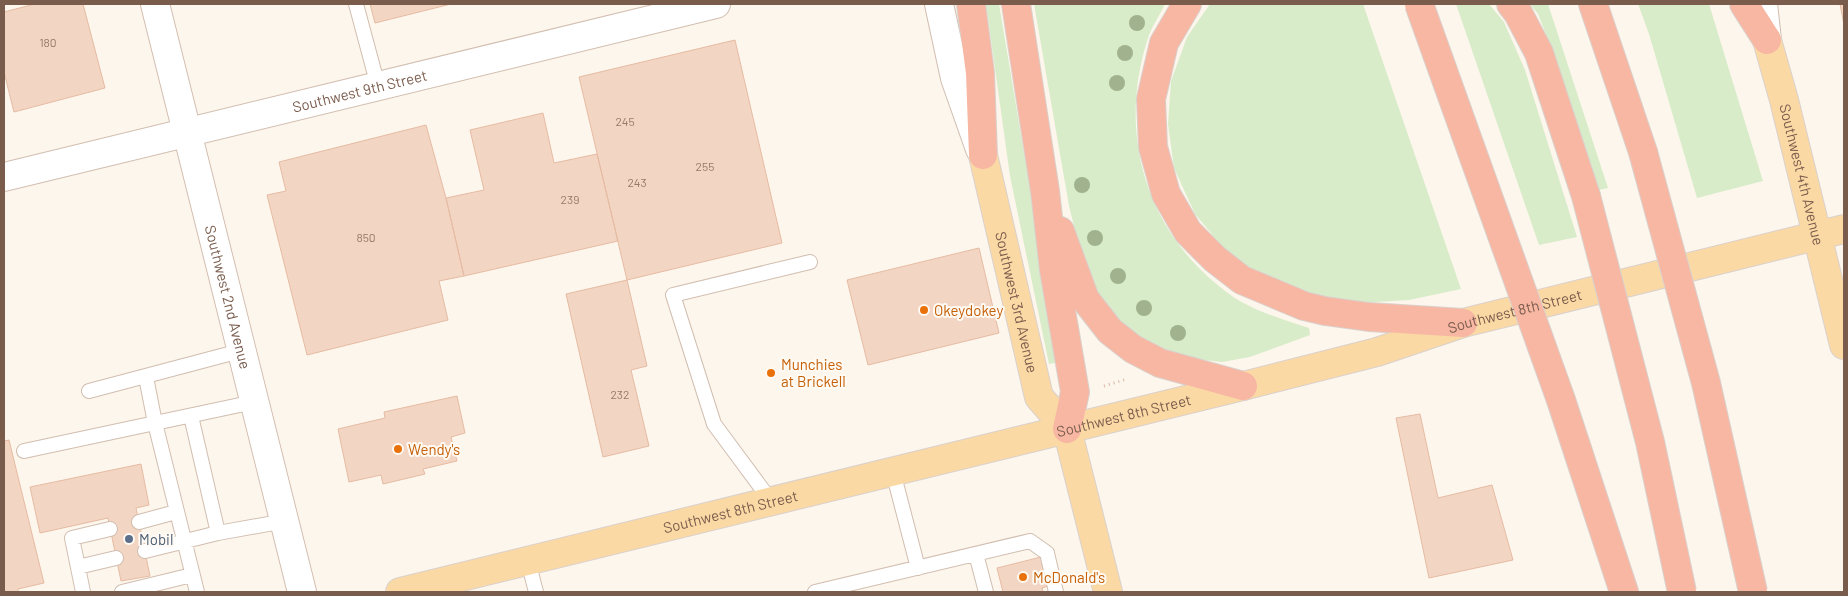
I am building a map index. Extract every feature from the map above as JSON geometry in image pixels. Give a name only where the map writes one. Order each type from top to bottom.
[{"type":"highway","points":[[971,4],[980,73],[983,155]]},
{"type":"highway","points":[[1016,4],[1045,191],[1054,270],[1075,392],[1067,429]]},
{"type":"highway","points":[[1187,4],[1164,43],[1151,99],[1153,148],[1166,194],[1188,232],[1215,259],[1242,280],[1304,306],[1368,317],[1463,323]]},
{"type":"highway","points":[[1419,4],[1561,400],[1624,592]]},
{"type":"highway","points":[[1511,4],[1518,13],[1538,53],[1586,196],[1650,442],[1682,592]]},
{"type":"highway","points":[[1593,4],[1643,152],[1706,383],[1753,592]]},
{"type":"highway","points":[[1744,4],[1767,40]]},
{"type":"highway","points":[[1045,191],[1085,299],[1110,331],[1133,349],[1160,363],[1243,386]]},
{"type":"main road","name":"Southwest 4th Avenue","points":[[1767,40],[1784,100],[1844,345]]},
{"type":"main road","name":"Southwest 3rd Avenue","points":[[983,155],[1039,398],[1067,429],[1108,592]]},
{"type":"main road","name":"Southwest 8th Street","points":[[400,592],[1243,386],[1377,352],[1463,323],[1844,229]]},
{"type":"street","name":"Southwest 2nd Avenue","points":[[155,4],[240,351],[302,592]]},
{"type":"street","name":"Southwest 9th Street","points":[[4,177],[716,4]]},
{"type":"street","name":"Southwest 3rd Avenue","points":[[939,4],[955,78],[983,155]]},
{"type":"street","name":"Southwest 4th Avenue","points":[[1763,4],[1767,40]]},
{"type":"lane","points":[[356,4],[378,86]]},
{"type":"lane","points":[[771,501],[714,424],[673,295],[810,262]]},
{"type":"lane","points":[[89,391],[240,351]]},
{"type":"lane","points":[[146,377],[176,512],[197,592]]},
{"type":"lane","points":[[24,451],[254,402]]},
{"type":"lane","points":[[191,416],[218,533]]},
{"type":"lane","points":[[893,472],[918,568]]},
{"type":"lane","points":[[139,522],[176,512]]},
{"type":"lane","points":[[145,551],[218,533],[285,521]]},
{"type":"lane","points":[[83,592],[72,538],[110,529]]},
{"type":"lane","points":[[815,592],[1030,541],[1047,553],[1056,592]]},
{"type":"lane","points":[[976,554],[986,592]]},
{"type":"lane","points":[[78,567],[116,558]]},
{"type":"lane","points":[[528,561],[536,592]]},
{"type":"lane","points":[[122,592],[192,575]]},
{"type":"path","points":[[1098,388],[1126,380],[1133,376]]},
{"type":"green space","points":[[986,4],[999,4],[1059,362],[1049,364],[1010,176]]},
{"type":"green space","points":[[1034,4],[1165,4],[1148,38],[1139,75],[1136,111],[1138,147],[1146,181],[1160,214],[1179,244],[1203,272],[1232,296],[1259,311],[1309,328],[1310,335],[1250,357],[1222,362],[1186,358],[1157,349],[1128,329],[1106,308],[1087,278],[1069,206]]},
{"type":"green space","points":[[1210,4],[1363,4],[1461,289],[1409,300],[1360,303],[1314,296],[1267,279],[1226,251],[1195,214],[1174,168],[1168,124],[1171,81],[1187,37]]},
{"type":"green space","points":[[1456,4],[1489,4],[1504,22],[1525,70],[1577,237],[1539,245]]},
{"type":"green space","points":[[1530,4],[1548,4],[1608,188],[1599,190],[1554,55],[1538,14]]},
{"type":"green space","points":[[1638,4],[1709,4],[1763,181],[1697,198],[1649,34]]},
{"type":"building","points":[[35,4],[83,4],[105,88],[14,112],[4,72],[4,12]]},
{"type":"building","points":[[370,4],[451,4],[375,23]]},
{"type":"building","points":[[1840,4],[1844,4],[1844,25]]},
{"type":"building","points":[[735,40],[782,243],[627,280],[579,77]]},
{"type":"building","points":[[543,113],[554,163],[597,154],[618,241],[464,276],[446,198],[484,190],[470,130]]},
{"type":"building","points":[[426,125],[446,198],[464,276],[439,281],[448,320],[307,355],[267,195],[286,191],[279,162]]},
{"type":"building","name":"Okeydokey","points":[[979,248],[999,333],[868,365],[847,280]]},
{"type":"building","points":[[627,280],[647,366],[631,370],[649,446],[603,457],[566,294]]},
{"type":"building","name":"Wendy's","points":[[457,396],[465,433],[451,437],[457,461],[423,469],[425,474],[383,484],[381,475],[349,482],[338,429],[385,418],[384,412]]},
{"type":"building","points":[[1420,414],[1438,498],[1492,485],[1513,560],[1429,578],[1396,418]]},
{"type":"building","points":[[9,440],[44,583],[18,589],[18,592],[4,592],[4,441]]},
{"type":"building","points":[[141,464],[149,505],[136,508],[150,576],[121,581],[108,518],[40,533],[30,487]]},
{"type":"building","name":"McDonald's","points":[[1041,557],[1048,586],[1042,588],[1043,592],[1003,592],[997,568]]},
{"type":"place","name":"Okeydokey","points":[[924,310]]},
{"type":"place","name":"Munchies at Brickell","points":[[771,373]]},
{"type":"place","name":"Wendy's","points":[[398,449]]},
{"type":"place","name":"Mobil","points":[[129,539]]},
{"type":"place","name":"McDonald's","points":[[1023,577]]}]
